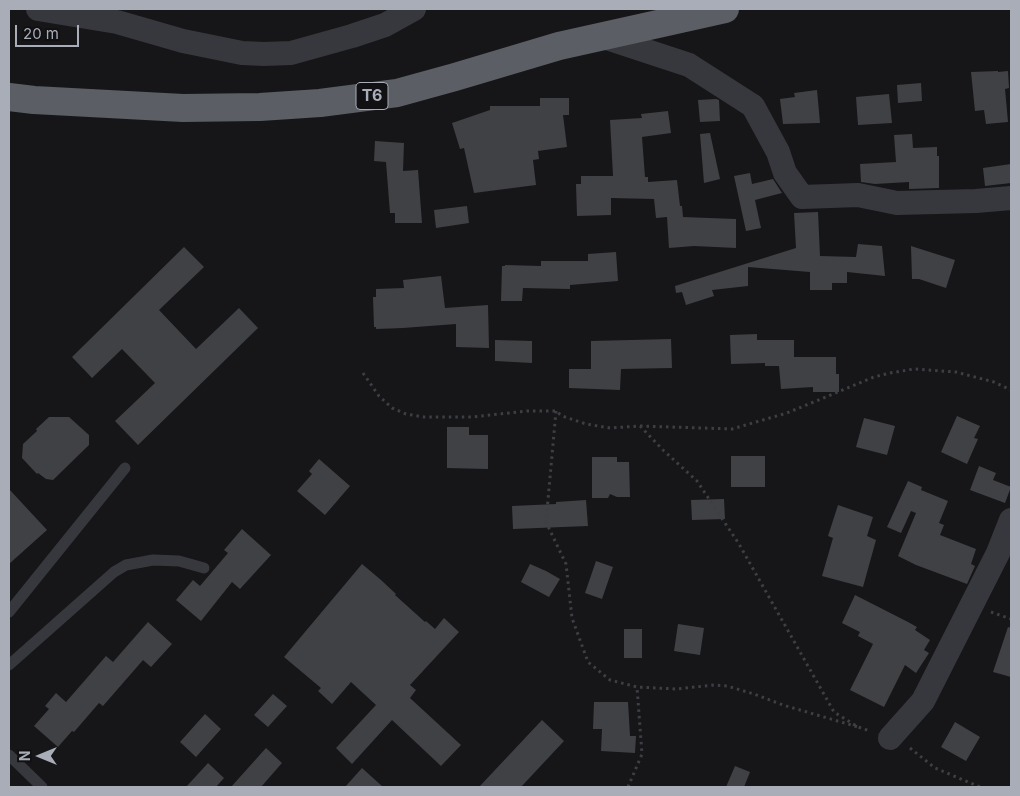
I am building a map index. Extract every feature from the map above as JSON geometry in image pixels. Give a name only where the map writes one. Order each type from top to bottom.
[{"type":"highway","name":"T6","points":[[9,97],[183,108],[260,108],[320,103],[397,93],[559,46],[725,9]]},
{"type":"street","points":[[38,9],[117,22],[183,41],[242,54],[264,54],[291,53],[352,36],[386,25],[414,9]]},
{"type":"street","points":[[604,37],[689,65],[753,106],[778,152],[785,173],[802,197],[858,195],[897,203],[1011,198]]},
{"type":"street","points":[[890,738],[923,701],[998,553],[1011,520]]},
{"type":"lane","points":[[9,612],[125,468]]},
{"type":"lane","points":[[9,665],[114,572],[126,566],[153,560],[179,561],[204,568]]},
{"type":"lane","points":[[9,755],[42,787]]},
{"type":"path","points":[[363,373],[379,396],[392,408],[406,414],[424,417],[472,417],[527,411],[556,411],[562,416],[586,424],[610,428],[640,426],[732,429],[787,413],[874,377],[914,369],[956,372],[994,382],[1011,390]]},
{"type":"path","points":[[556,411],[546,522],[566,564],[572,618],[588,662],[610,680],[637,687],[676,689],[714,685],[727,686],[858,727],[901,741],[935,768],[980,787]]},
{"type":"path","points":[[640,426],[697,481],[739,544],[834,712],[858,727]]},
{"type":"path","points":[[628,787],[642,754],[637,687]]},
{"type":"building","points":[[1008,71],[1009,88],[1005,89],[1008,122],[986,124],[984,110],[975,111],[971,72]]},
{"type":"building","points":[[921,83],[922,101],[898,103],[897,85]]},
{"type":"building","points":[[817,90],[820,123],[783,124],[780,99],[795,97],[794,93]]},
{"type":"building","points":[[889,94],[892,123],[858,125],[856,97]]},
{"type":"building","points":[[540,98],[569,98],[569,115],[563,115],[567,147],[538,151],[539,159],[533,160],[536,185],[474,193],[464,148],[460,149],[452,123],[490,110],[490,106],[540,106]]},
{"type":"building","points":[[698,100],[719,100],[720,121],[700,122]]},
{"type":"building","points":[[668,111],[671,133],[642,137],[645,177],[648,177],[648,182],[677,180],[683,217],[736,219],[736,248],[694,246],[669,248],[667,217],[656,218],[654,199],[611,198],[611,215],[577,216],[576,184],[581,184],[581,176],[613,176],[610,120],[642,118],[641,114]]},
{"type":"building","points":[[710,133],[720,179],[704,183],[700,134]]},
{"type":"building","points":[[912,134],[913,148],[937,147],[937,156],[939,156],[939,188],[909,189],[909,182],[875,184],[861,182],[860,164],[896,162],[894,135]]},
{"type":"building","points":[[375,141],[404,143],[403,171],[418,170],[422,223],[395,223],[395,213],[390,213],[386,162],[374,161]]},
{"type":"building","points":[[1011,164],[1011,183],[985,186],[983,168]]},
{"type":"building","points":[[750,173],[752,184],[773,179],[782,193],[755,200],[761,228],[746,231],[734,176]]},
{"type":"building","points":[[467,206],[469,223],[436,228],[434,210]]},
{"type":"building","points":[[818,212],[820,256],[856,257],[858,244],[882,246],[885,276],[847,272],[847,283],[832,283],[832,290],[810,290],[810,272],[748,267],[748,286],[712,290],[714,296],[686,305],[682,292],[676,293],[675,286],[796,248],[794,213]]},
{"type":"building","points":[[911,246],[955,260],[946,288],[919,279],[912,279]]},
{"type":"building","points":[[184,247],[204,267],[159,310],[196,349],[239,308],[258,328],[138,445],[115,421],[155,383],[122,349],[92,378],[72,357]]},
{"type":"building","points":[[616,252],[618,281],[570,285],[570,289],[523,288],[522,301],[501,301],[502,266],[541,266],[541,261],[588,261],[588,254]]},
{"type":"building","points":[[441,276],[445,308],[488,305],[489,348],[456,347],[456,324],[376,329],[374,327],[373,297],[376,297],[376,289],[404,288],[403,280]]},
{"type":"building","points":[[757,334],[757,340],[794,340],[794,357],[836,357],[836,374],[839,374],[839,392],[813,392],[813,387],[781,389],[779,366],[765,366],[765,363],[731,364],[730,335]]},
{"type":"building","points":[[671,339],[672,368],[621,369],[620,390],[569,388],[569,369],[591,369],[591,341]]},
{"type":"building","points":[[495,340],[532,341],[532,363],[495,361]]},
{"type":"building","points":[[957,416],[980,426],[974,438],[978,439],[967,464],[941,452]]},
{"type":"building","points":[[49,417],[69,417],[89,435],[89,445],[53,480],[46,479],[37,474],[22,458],[23,444]]},
{"type":"building","points":[[864,418],[895,426],[887,455],[856,447]]},
{"type":"building","points":[[447,427],[469,427],[469,435],[488,435],[488,469],[447,468]]},
{"type":"building","points":[[731,456],[765,456],[765,487],[731,487]]},
{"type":"building","points":[[592,457],[617,457],[617,462],[629,462],[630,497],[617,497],[610,494],[608,498],[592,498]]},
{"type":"building","points":[[319,459],[350,486],[325,515],[297,491],[312,474],[309,471]]},
{"type":"building","points":[[979,466],[996,473],[993,480],[1011,487],[1005,503],[970,490]]},
{"type":"building","points":[[908,481],[922,487],[921,490],[948,501],[939,523],[944,525],[940,535],[976,549],[971,564],[975,566],[967,584],[916,565],[898,556],[916,513],[911,511],[901,533],[887,527]]},
{"type":"building","points":[[9,489],[47,530],[9,564]]},
{"type":"building","points":[[724,499],[725,519],[692,520],[691,500]]},
{"type":"building","points":[[586,500],[588,526],[513,529],[512,506],[556,504],[556,502]]},
{"type":"building","points":[[838,505],[873,517],[867,536],[876,540],[863,587],[822,576],[833,538],[828,536]]},
{"type":"building","points":[[242,529],[271,555],[240,589],[232,582],[201,621],[176,600],[193,580],[200,586],[228,553],[224,550]]},
{"type":"building","points":[[596,561],[613,567],[602,599],[585,593]]},
{"type":"building","points":[[362,564],[425,622],[435,629],[444,618],[459,632],[410,685],[416,690],[410,698],[461,745],[441,766],[392,720],[352,764],[336,748],[376,705],[351,682],[332,704],[318,691],[321,688],[284,657]]},
{"type":"building","points":[[530,564],[560,579],[549,597],[521,582]]},
{"type":"building","points":[[855,595],[917,627],[915,630],[930,640],[924,650],[929,653],[916,673],[905,665],[884,707],[850,690],[873,644],[858,636],[860,632],[842,623]]},
{"type":"building","points":[[148,622],[172,644],[151,667],[143,660],[103,706],[99,703],[58,747],[34,726],[49,709],[45,706],[56,693],[66,702],[106,656],[113,662]]},
{"type":"building","points":[[678,624],[704,628],[700,655],[674,651]]},
{"type":"building","points":[[1008,627],[1011,628],[1011,677],[993,672]]},
{"type":"building","points":[[624,629],[642,629],[642,658],[624,658]]},
{"type":"building","points":[[273,694],[287,706],[268,727],[254,715]]},
{"type":"building","points":[[594,702],[628,702],[630,736],[636,736],[635,753],[601,751],[602,729],[593,729]]},
{"type":"building","points":[[205,714],[221,729],[196,757],[180,742]]},
{"type":"building","points":[[542,720],[564,741],[521,787],[479,787]]},
{"type":"building","points":[[955,722],[980,737],[966,761],[941,747]]},
{"type":"building","points":[[266,748],[282,763],[261,787],[231,787]]},
{"type":"building","points":[[208,763],[224,778],[216,787],[186,787]]},
{"type":"building","points":[[735,766],[750,772],[744,787],[726,787]]},
{"type":"building","points":[[362,768],[383,787],[345,787]]}]
